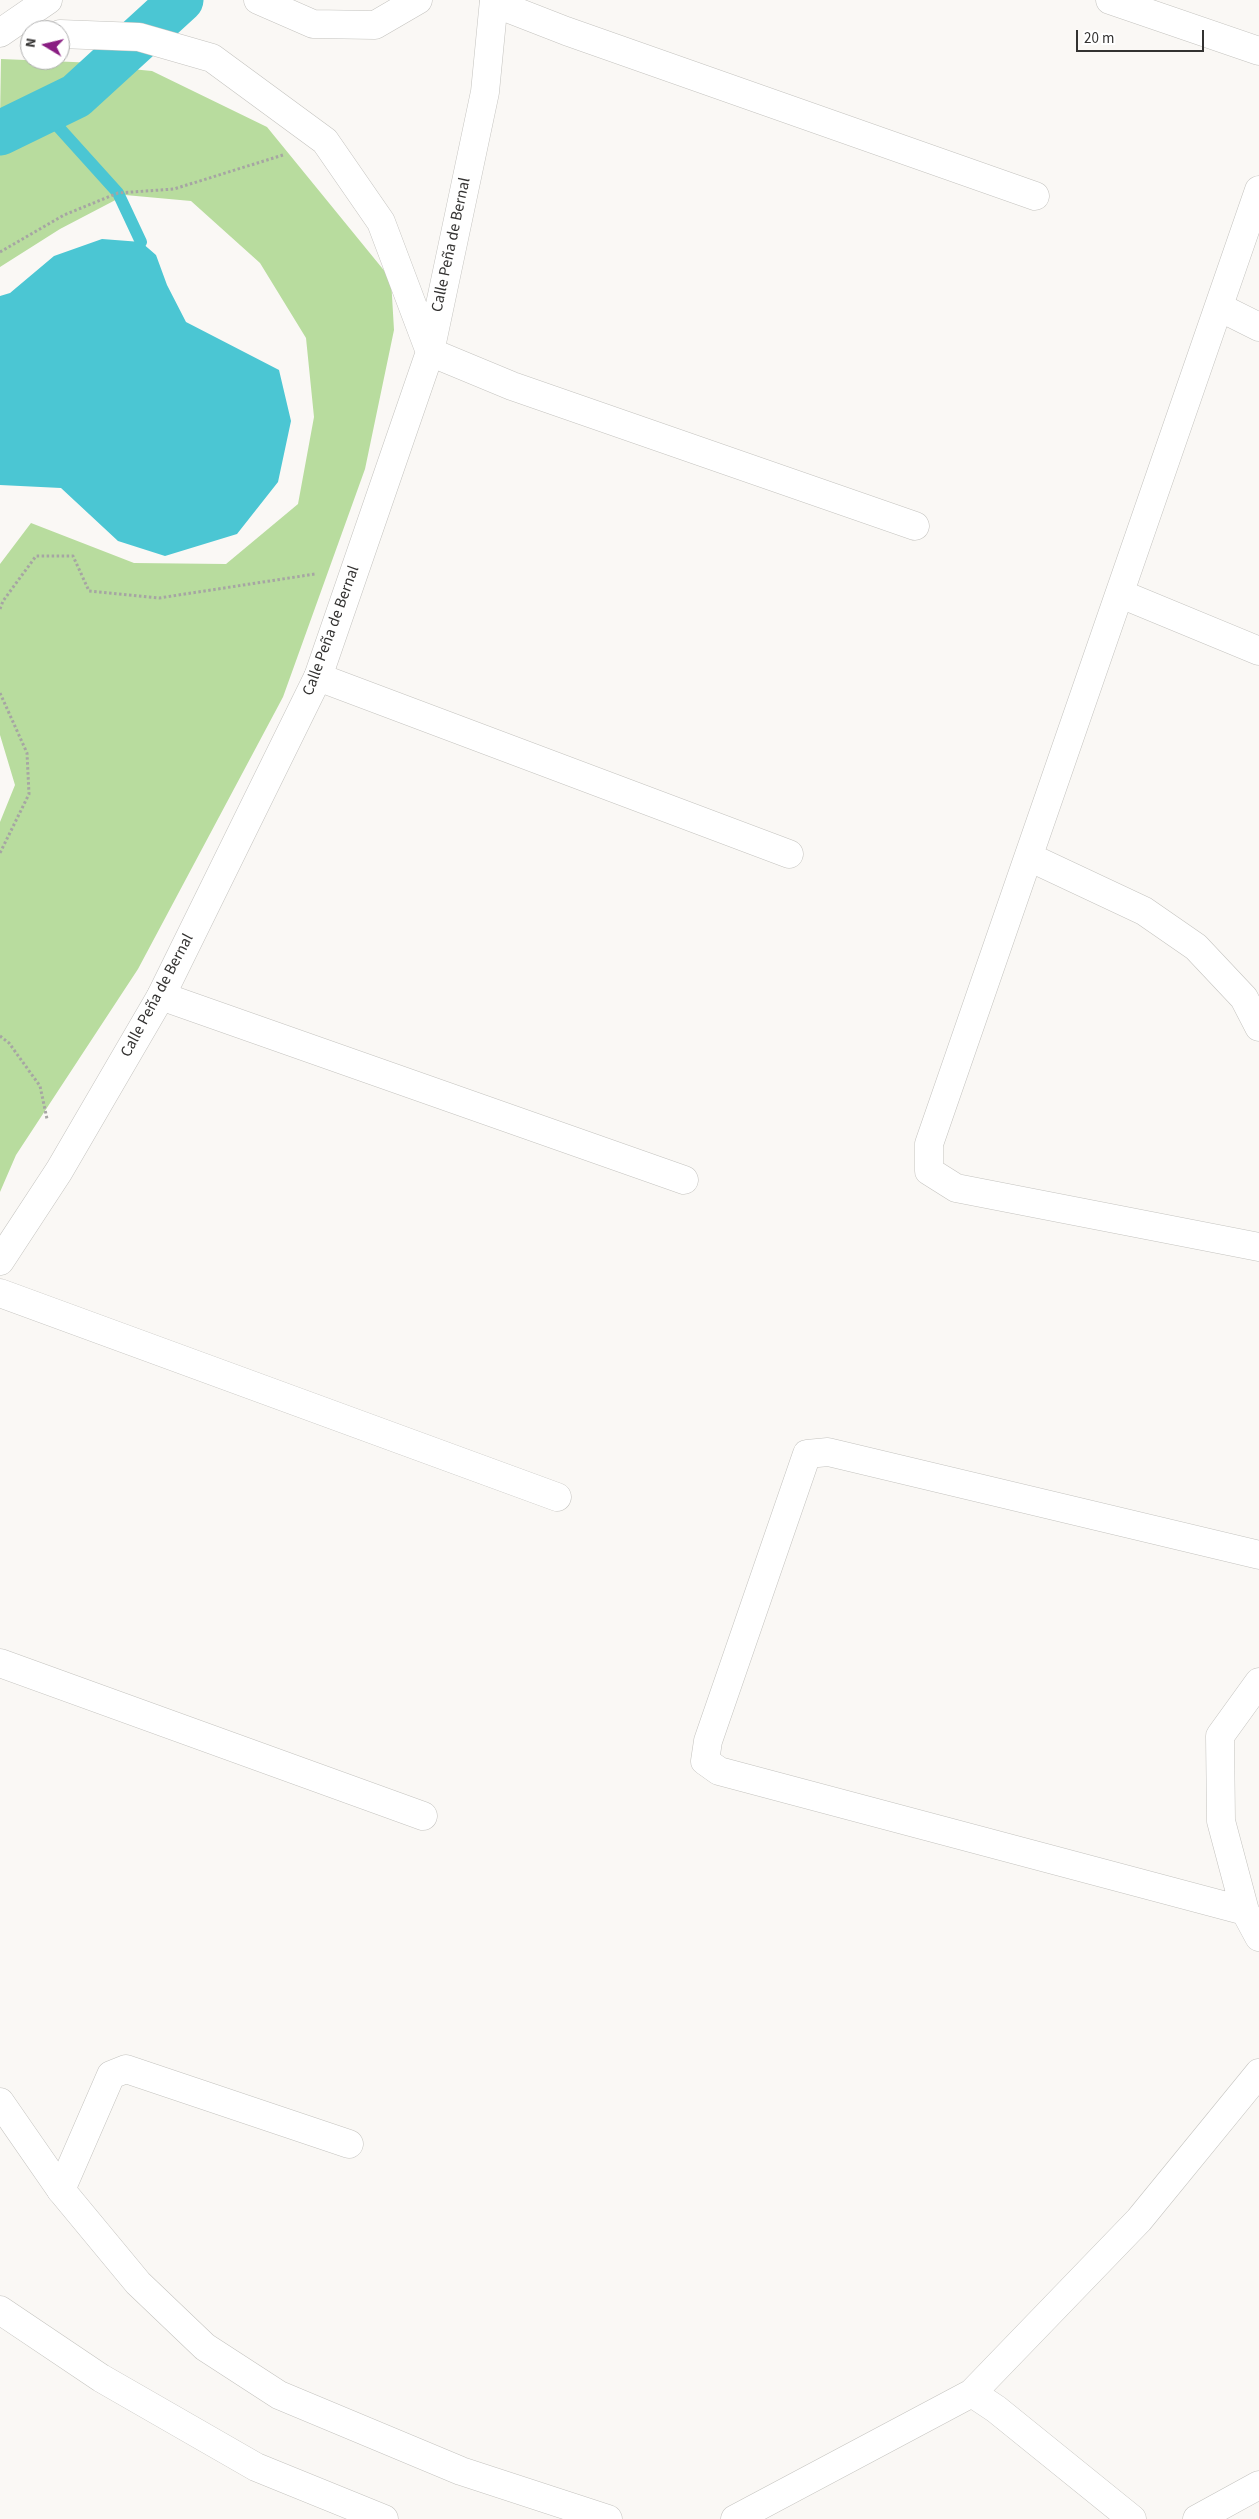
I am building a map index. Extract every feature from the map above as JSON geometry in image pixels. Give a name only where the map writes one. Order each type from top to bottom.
[{"type":"street","points":[[0,33],[48,0]]},
{"type":"street","points":[[258,0],[313,24],[375,25],[418,0]]},
{"type":"street","points":[[494,1],[566,31],[1035,196]]},
{"type":"street","name":"Calle Peña de Bernal","points":[[0,1261],[58,1171],[161,996],[318,677],[430,352],[485,92],[494,1]]},
{"type":"street","points":[[1124,2],[1259,51]]},
{"type":"street","points":[[0,33],[20,34]]},
{"type":"street","points":[[70,34],[139,37],[212,58],[326,141],[381,222],[430,352],[512,386],[915,526]]},
{"type":"street","points":[[1259,190],[930,1144],[929,1171],[956,1188],[1259,1247]]},
{"type":"street","points":[[1219,307],[1259,327]]},
{"type":"street","points":[[1121,594],[1259,651]]},
{"type":"street","points":[[318,677],[789,854]]},
{"type":"street","points":[[1029,857],[1144,911],[1196,947],[1244,998],[1259,1028]]},
{"type":"street","points":[[161,996],[684,1180]]},
{"type":"street","points":[[0,1293],[557,1497]]},
{"type":"street","points":[[1245,1911],[719,1771],[705,1761],[708,1740],[807,1454],[828,1452],[1259,1555]]},
{"type":"street","points":[[0,1663],[423,1816]]},
{"type":"street","points":[[1259,1682],[1220,1736],[1221,1821],[1245,1911],[1259,1937]]},
{"type":"street","points":[[61,2190],[111,2075],[126,2069],[349,2144]]},
{"type":"street","points":[[735,2519],[972,2393],[1139,2220],[1259,2073]]},
{"type":"street","points":[[0,2102],[61,2190],[138,2283],[205,2347],[279,2395],[461,2471],[608,2519]]},
{"type":"street","points":[[0,2310],[101,2378],[256,2467],[384,2519]]},
{"type":"street","points":[[972,2393],[996,2409],[1132,2519]]},
{"type":"street","points":[[1197,2519],[1259,2485]]},
{"type":"path","points":[[0,252],[64,215],[118,193],[174,189],[326,141]]},
{"type":"path","points":[[0,609],[3,601],[36,556],[73,556],[90,591],[158,598],[290,576],[355,569]]},
{"type":"path","points":[[0,693],[27,753],[29,794],[0,853]]},
{"type":"path","points":[[0,1036],[9,1043],[40,1086],[58,1171]]},
{"type":"green space","points":[[1,59],[20,60],[20,70],[70,70],[70,62],[97,63],[72,86],[0,120]]},
{"type":"green space","points":[[121,68],[152,71],[267,127],[391,279],[394,330],[365,469],[283,697],[138,969],[16,1155],[0,1192],[0,822],[15,785],[0,735],[0,564],[31,523],[134,563],[226,564],[298,504],[314,417],[306,338],[260,263],[191,201],[125,195],[60,229],[0,267],[0,152],[82,104]]},
{"type":"water","points":[[102,239],[141,242],[156,255],[167,285],[186,322],[279,370],[291,421],[278,482],[237,534],[165,556],[118,541],[61,488],[0,485],[0,296],[10,293],[54,256]]},
{"type":"waterway","points":[[0,133],[76,96],[181,0]]},
{"type":"waterway","points":[[44,111],[118,193],[141,242]]}]
